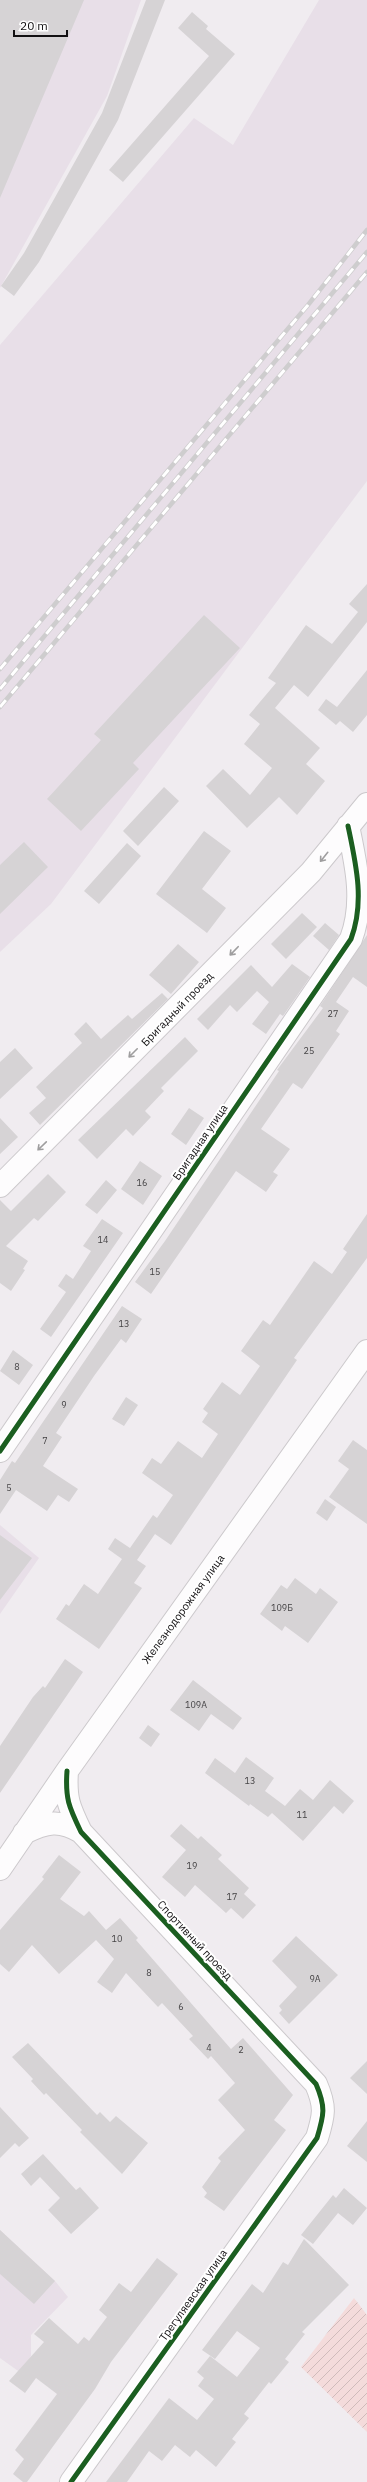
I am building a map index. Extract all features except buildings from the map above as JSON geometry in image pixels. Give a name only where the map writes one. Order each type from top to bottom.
[{"type":"street","points":[[358,831],[367,804]]},
{"type":"street","name":"Бригадный проезд","points":[[0,1186],[311,872],[358,831]]},
{"type":"street","name":"Бригадная улица","points":[[0,1451],[351,939],[358,921],[358,831]]},
{"type":"street","name":"Железнодорожная улица","points":[[0,1869],[67,1771],[367,1351]]},
{"type":"street","name":"Спортивный проезд","points":[[67,1771],[66,1792],[69,1807],[82,1832],[316,2084],[323,2100],[324,2116]]},
{"type":"street","points":[[24,1833],[38,1826],[56,1821],[69,1824],[82,1832]]},
{"type":"street","name":"Трегуляевская улица","points":[[71,2482],[317,2138],[324,2116]]},
{"type":"shaded area","points":[[0,0],[141,0],[107,96],[0,288]]},
{"type":"shaded area","points":[[319,0],[367,0],[367,481],[51,904],[0,952],[0,345],[194,118],[233,145]]},
{"type":"shaded area","points":[[0,1525],[39,1558],[0,1614]]},
{"type":"shaded area","points":[[0,2230],[55,2281],[68,2297],[31,2335],[31,2356],[21,2373],[0,2358]]},
{"type":"shaded area","points":[[354,2298],[367,2315],[367,2432],[301,2367]]},
{"type":"railway","points":[[0,669],[308,305],[367,230]]},
{"type":"railway","points":[[0,689],[367,252]]},
{"type":"railway","points":[[0,707],[367,272]]},
{"type":"cycle path","points":[[0,1451],[351,939],[358,911],[358,883],[348,826]]},
{"type":"cycle path","points":[[67,1771],[67,1796],[73,1816],[81,1832],[316,2084],[323,2105],[321,2123],[317,2138],[71,2482]]}]
